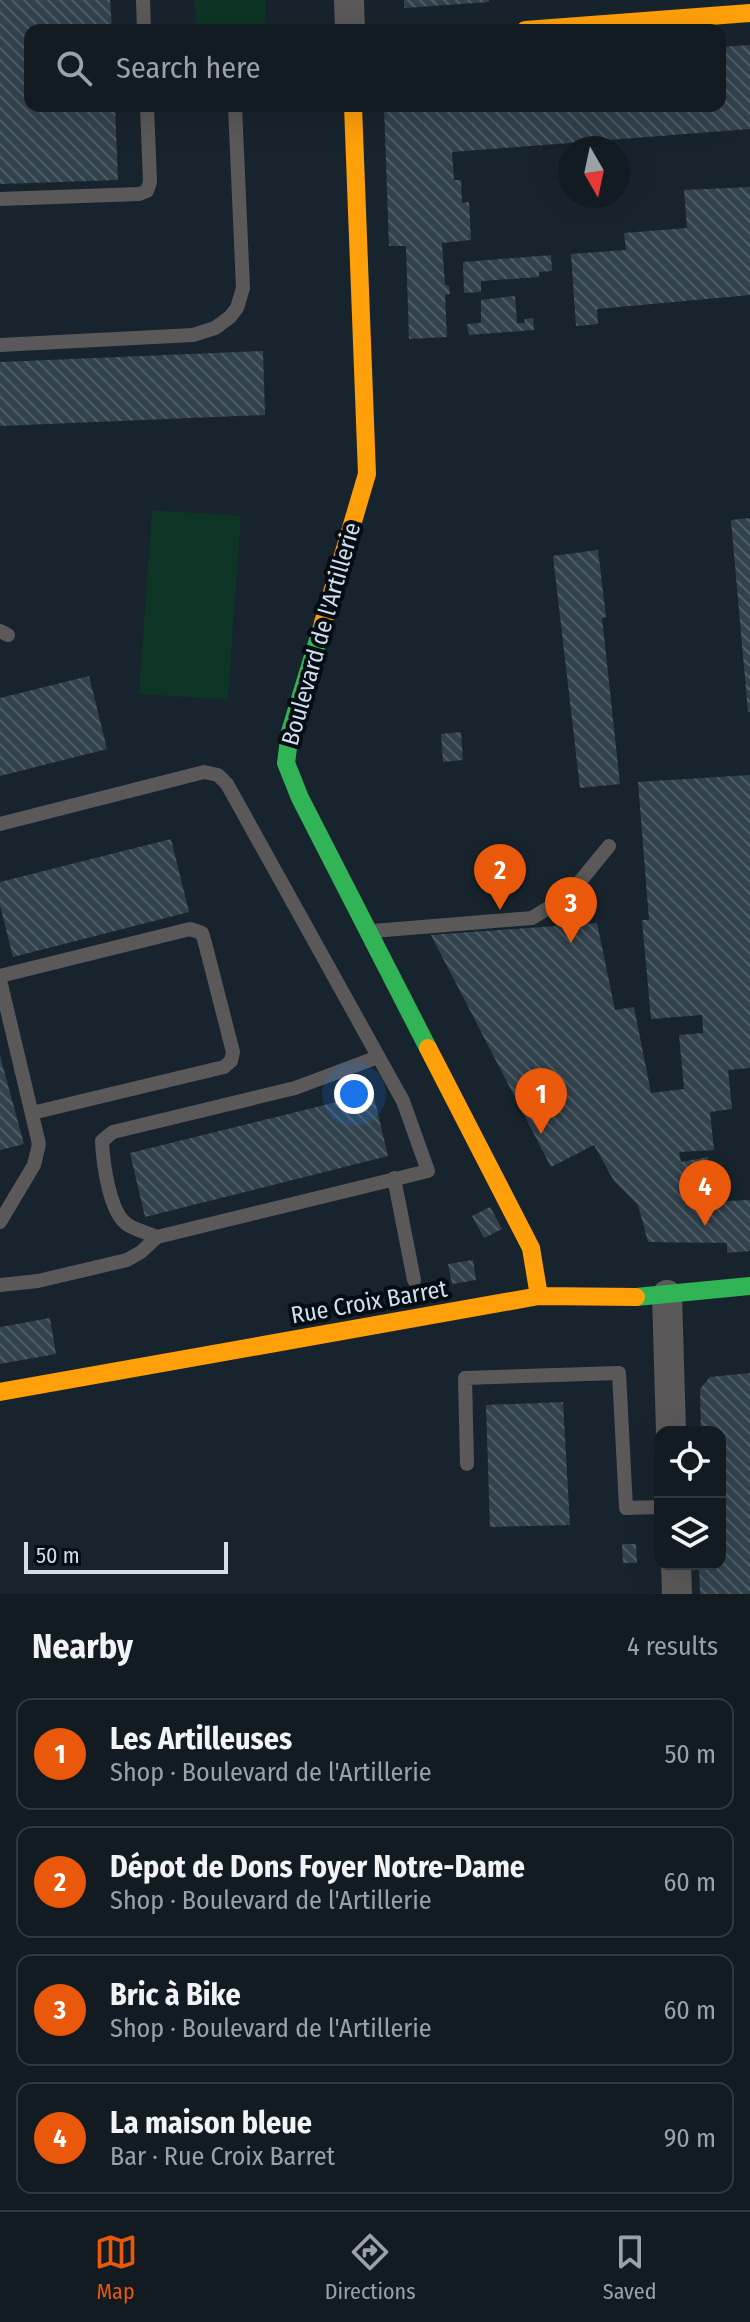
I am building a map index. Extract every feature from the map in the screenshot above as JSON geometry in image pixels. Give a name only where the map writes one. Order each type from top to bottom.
[{"type":"street","points":[[349,0],[350,24]]},
{"type":"street","points":[[604,24],[750,13]]},
{"type":"street","name":"Boulevard de l'Artillerie","points":[[353,112],[367,474],[290,732],[286,763],[300,798],[531,1248],[539,1296]]},
{"type":"street","name":"Rue Croix Barret","points":[[0,1392],[539,1296],[667,1295],[750,1286]]},
{"type":"street","points":[[667,1295],[671,1426]]},
{"type":"street","points":[[676,1570],[677,1594]]},
{"type":"lane","points":[[143,0],[144,24]]},
{"type":"lane","points":[[0,199],[139,194],[147,191],[150,182],[147,112]]},
{"type":"lane","points":[[0,345],[181,337],[215,328],[230,317],[237,308],[243,288],[235,112]]},
{"type":"lane","points":[[0,824],[204,772],[218,775],[227,784],[403,1101],[428,1171],[157,1237],[127,1260],[38,1281],[0,1285]]},
{"type":"lane","points":[[369,931],[532,918],[569,895],[609,846]]},
{"type":"lane","points":[[0,1222],[38,1155],[39,1144],[0,978],[190,929],[202,933],[233,1052],[231,1061],[224,1067],[32,1113]]},
{"type":"lane","points":[[157,1237],[128,1225],[114,1209],[102,1141],[113,1132],[295,1088],[378,1057]]},
{"type":"lane","points":[[394,1178],[414,1280]]},
{"type":"lane","points":[[467,1464],[465,1378],[619,1373],[626,1508],[654,1507]]},
{"type":"green space","points":[[195,0],[265,0],[266,24],[196,24]]},
{"type":"green space","points":[[152,510],[241,516],[228,700],[139,694]]},
{"type":"building","points":[[0,0],[110,0],[112,24],[24,24],[24,112],[115,112],[118,180],[0,184]]},
{"type":"building","points":[[404,0],[489,0],[489,2],[404,8]]},
{"type":"building","points":[[750,45],[750,129],[630,138],[558,136],[558,144],[452,152],[454,180],[461,180],[462,203],[469,202],[471,240],[442,243],[445,285],[449,286],[450,294],[445,295],[447,337],[409,339],[406,246],[389,246],[384,112],[726,112],[726,47]]},
{"type":"building","points":[[750,187],[750,295],[597,309],[598,324],[576,326],[571,254],[626,250],[624,233],[687,228],[684,190]]},
{"type":"building","points":[[551,255],[552,271],[539,272],[539,277],[481,281],[481,292],[464,293],[463,262]]},
{"type":"building","points":[[515,296],[517,323],[533,318],[534,330],[469,335],[467,324],[481,323],[481,300]]},
{"type":"building","points":[[263,351],[265,415],[0,426],[0,362]]},
{"type":"building","points":[[750,518],[750,712],[748,712],[731,520]]},
{"type":"building","points":[[598,550],[620,784],[580,788],[553,556]]},
{"type":"building","points":[[89,676],[107,749],[0,776],[0,698]]},
{"type":"building","points":[[461,732],[463,760],[443,762],[441,734]]},
{"type":"building","points":[[750,775],[750,1068],[728,1070],[732,1109],[710,1112],[714,1150],[679,1152],[681,1162],[708,1157],[709,1178],[683,1178],[684,1203],[750,1200],[750,1251],[727,1253],[727,1243],[648,1242],[638,1205],[614,1181],[594,1145],[551,1167],[431,935],[597,923],[615,1010],[634,1007],[651,1093],[684,1089],[679,1035],[703,1033],[702,1015],[651,1019],[642,920],[649,920],[638,782]]},
{"type":"building","points":[[171,839],[189,912],[13,957],[0,905],[0,882]]},
{"type":"building","points":[[0,1056],[24,1144],[0,1150]]},
{"type":"building","points":[[373,1093],[388,1156],[145,1217],[130,1153]]},
{"type":"building","points":[[490,1207],[502,1229],[484,1238],[472,1216]]},
{"type":"building","points":[[473,1260],[476,1280],[452,1284],[448,1264]]},
{"type":"building","points":[[50,1318],[56,1354],[0,1364],[0,1327]]},
{"type":"building","points":[[750,1373],[750,1594],[700,1594],[699,1570],[726,1570],[726,1426],[701,1426],[700,1389],[710,1377]]},
{"type":"building","points":[[563,1402],[570,1525],[490,1527],[486,1405]]},
{"type":"building","points":[[622,1544],[636,1544],[637,1563],[623,1563]]},
{"type":"traffic: fast","points":[[323,623],[290,732],[286,763],[300,798],[428,1048]]},
{"type":"traffic: fast","points":[[636,1297],[750,1286]]},
{"type":"traffic: slow","points":[[604,24],[750,13]]},
{"type":"traffic: slow","points":[[323,623],[367,474],[353,112]]},
{"type":"traffic: slow","points":[[428,1048],[531,1248],[539,1296]]},
{"type":"traffic: slow","points":[[0,1392],[539,1296],[636,1297]]},
{"type":"place","name":"Dépot de Dons Foyer Notre-Dame","points":[[500,910]]},
{"type":"place","name":"Bric à Bike","points":[[571,943]]},
{"type":"place","name":"Les Artilleuses","points":[[541,1134]]},
{"type":"place","name":"La maison bleue","points":[[705,1226]]}]
